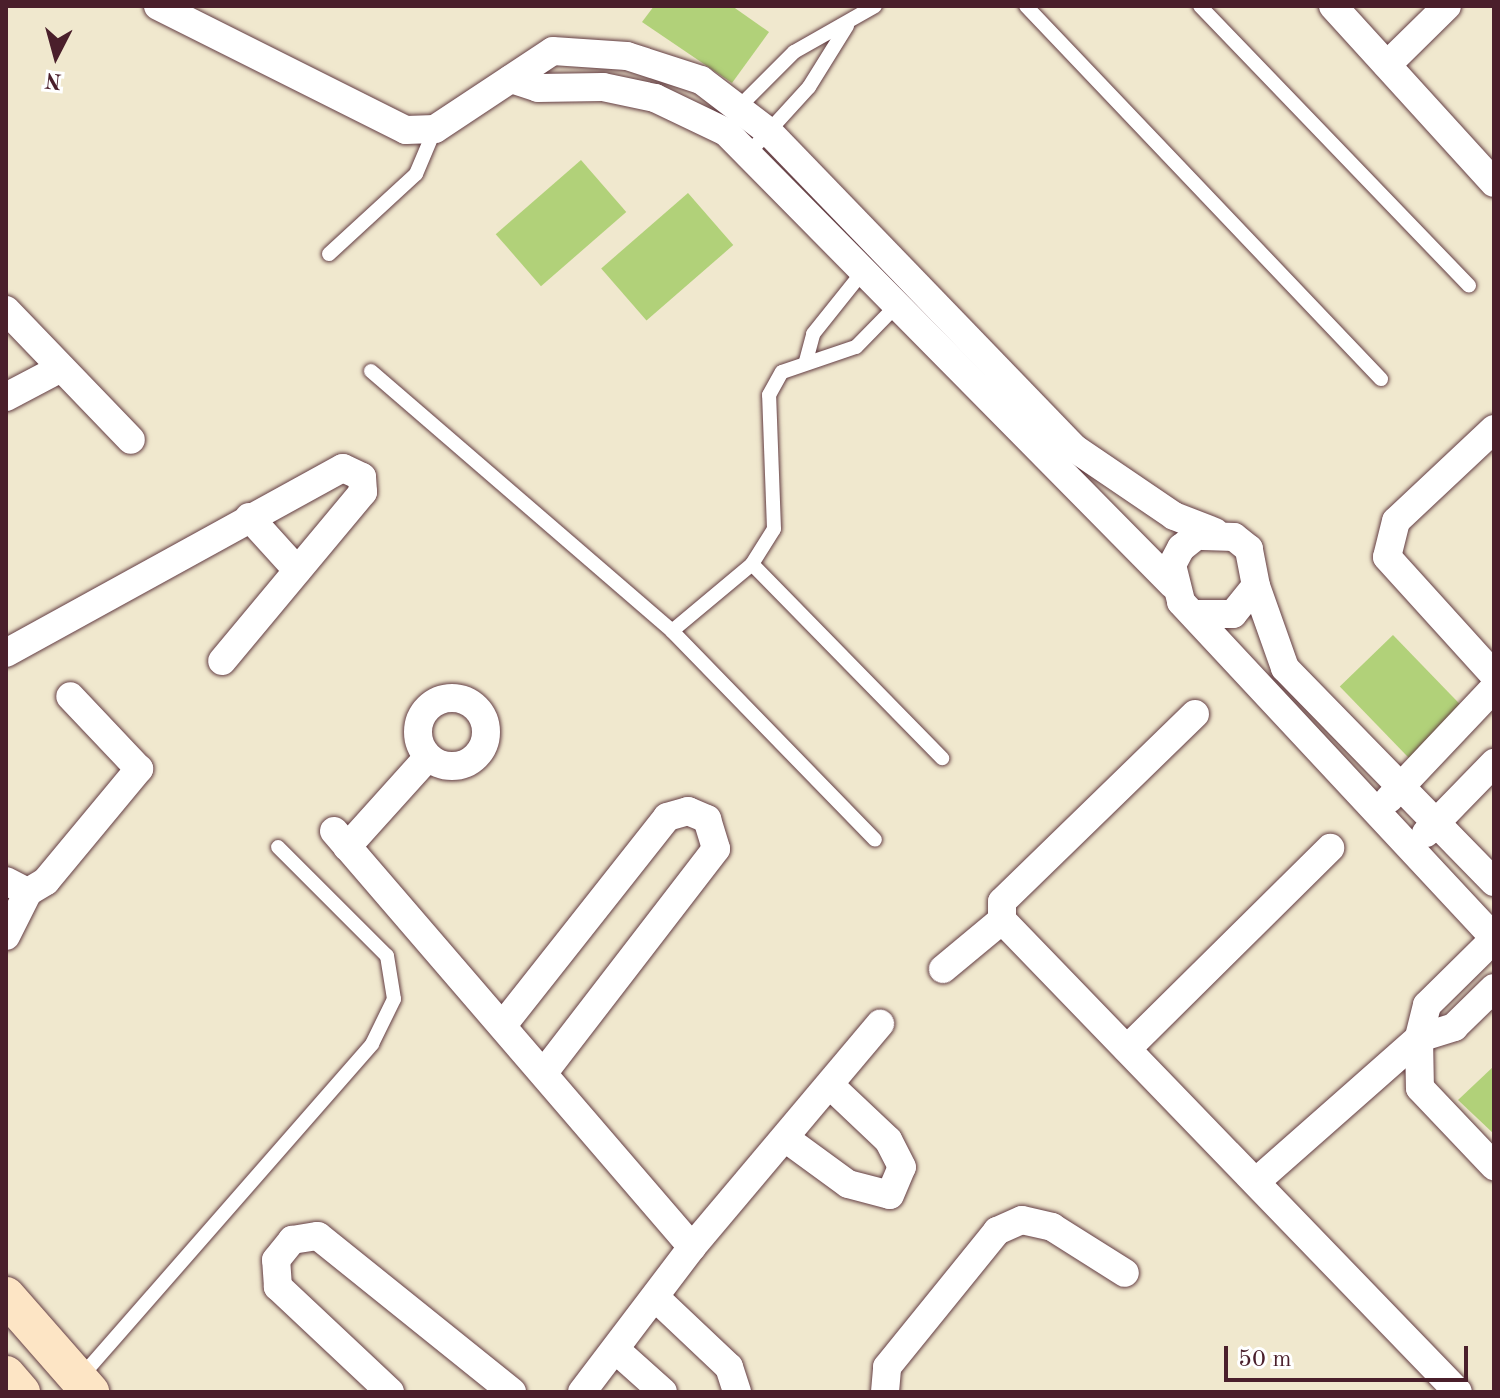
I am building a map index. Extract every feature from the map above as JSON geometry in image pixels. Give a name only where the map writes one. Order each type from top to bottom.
[{"type":"main road","points":[[6,1296],[84,1386]]},
{"type":"main road","points":[[6,1375],[21,1392]]},
{"type":"street","points":[[158,6],[406,130],[435,129],[553,51],[600,53],[701,80],[769,132],[1074,448],[1174,516],[1249,549],[1256,586],[1285,668],[1494,882]]},
{"type":"street","points":[[1333,6],[1494,183]]},
{"type":"street","points":[[1387,65],[1447,6]]},
{"type":"street","points":[[600,53],[603,87]]},
{"type":"street","points":[[511,79],[538,88],[603,87],[685,112],[720,129],[1173,585],[1494,938],[1427,1005],[1419,1038],[1420,1088],[1494,1166]]},
{"type":"street","points":[[685,112],[701,80]]},
{"type":"street","points":[[6,310],[131,440]]},
{"type":"street","points":[[6,397],[61,368]]},
{"type":"street","points":[[1494,429],[1396,521],[1387,557],[1494,675]]},
{"type":"street","points":[[6,653],[343,468],[362,477],[363,492],[222,661]]},
{"type":"street","points":[[249,517],[297,570]]},
{"type":"street","points":[[1173,585],[1181,548],[1215,532]]},
{"type":"street","points":[[1197,614],[1233,614],[1256,586]]},
{"type":"street","points":[[1377,810],[1494,688]]},
{"type":"street","points":[[6,936],[17,887],[139,769],[70,696]]},
{"type":"street","points":[[1195,714],[1002,902],[1002,920],[1258,1180],[1458,1392]]},
{"type":"street","points":[[428,757],[340,839],[692,1247]]},
{"type":"street","points":[[1411,848],[1494,763]]},
{"type":"street","points":[[503,1025],[667,817],[688,811],[707,819],[716,849],[544,1072]]},
{"type":"street","points":[[1127,1049],[1330,848]]},
{"type":"street","points":[[943,969],[1002,920]]},
{"type":"street","points":[[1258,1180],[1419,1038],[1454,1027],[1494,988]]},
{"type":"street","points":[[582,1392],[657,1299],[692,1247],[832,1087],[880,1024]]},
{"type":"street","points":[[785,1138],[876,1196],[901,1183],[902,1167],[888,1140],[832,1087]]},
{"type":"street","points":[[885,1392],[887,1367],[997,1231],[1022,1220],[1052,1227],[1125,1273]]},
{"type":"street","points":[[390,1392],[278,1287],[276,1260],[292,1240],[318,1236],[512,1392]]},
{"type":"street","points":[[657,1299],[729,1367],[737,1392]]},
{"type":"street","points":[[616,1350],[663,1392]]},
{"type":"lane","points":[[720,129],[794,52],[848,25],[875,6]]},
{"type":"lane","points":[[1026,6],[1381,379]]},
{"type":"lane","points":[[1200,6],[1469,286]]},
{"type":"lane","points":[[747,155],[769,132],[848,25]]},
{"type":"lane","points":[[329,254],[416,174],[435,129]]},
{"type":"lane","points":[[806,361],[813,334],[861,272],[883,251]]},
{"type":"lane","points":[[672,631],[752,564],[774,529],[769,395],[782,372],[806,361],[856,347],[918,287]]},
{"type":"lane","points":[[371,371],[672,631],[875,840]]},
{"type":"lane","points":[[752,564],[942,758]]},
{"type":"lane","points":[[84,1386],[372,1044],[394,999],[387,956],[278,847]]},
{"type":"green space","points":[[654,6],[732,6],[769,32],[732,83],[642,22]]},
{"type":"green space","points":[[581,160],[626,212],[541,286],[496,234]]},
{"type":"green space","points":[[688,193],[733,245],[646,321],[601,268]]},
{"type":"green space","points":[[1393,635],[1465,709],[1411,760],[1340,686]]},
{"type":"green space","points":[[1494,1066],[1494,1134],[1458,1100]]}]
